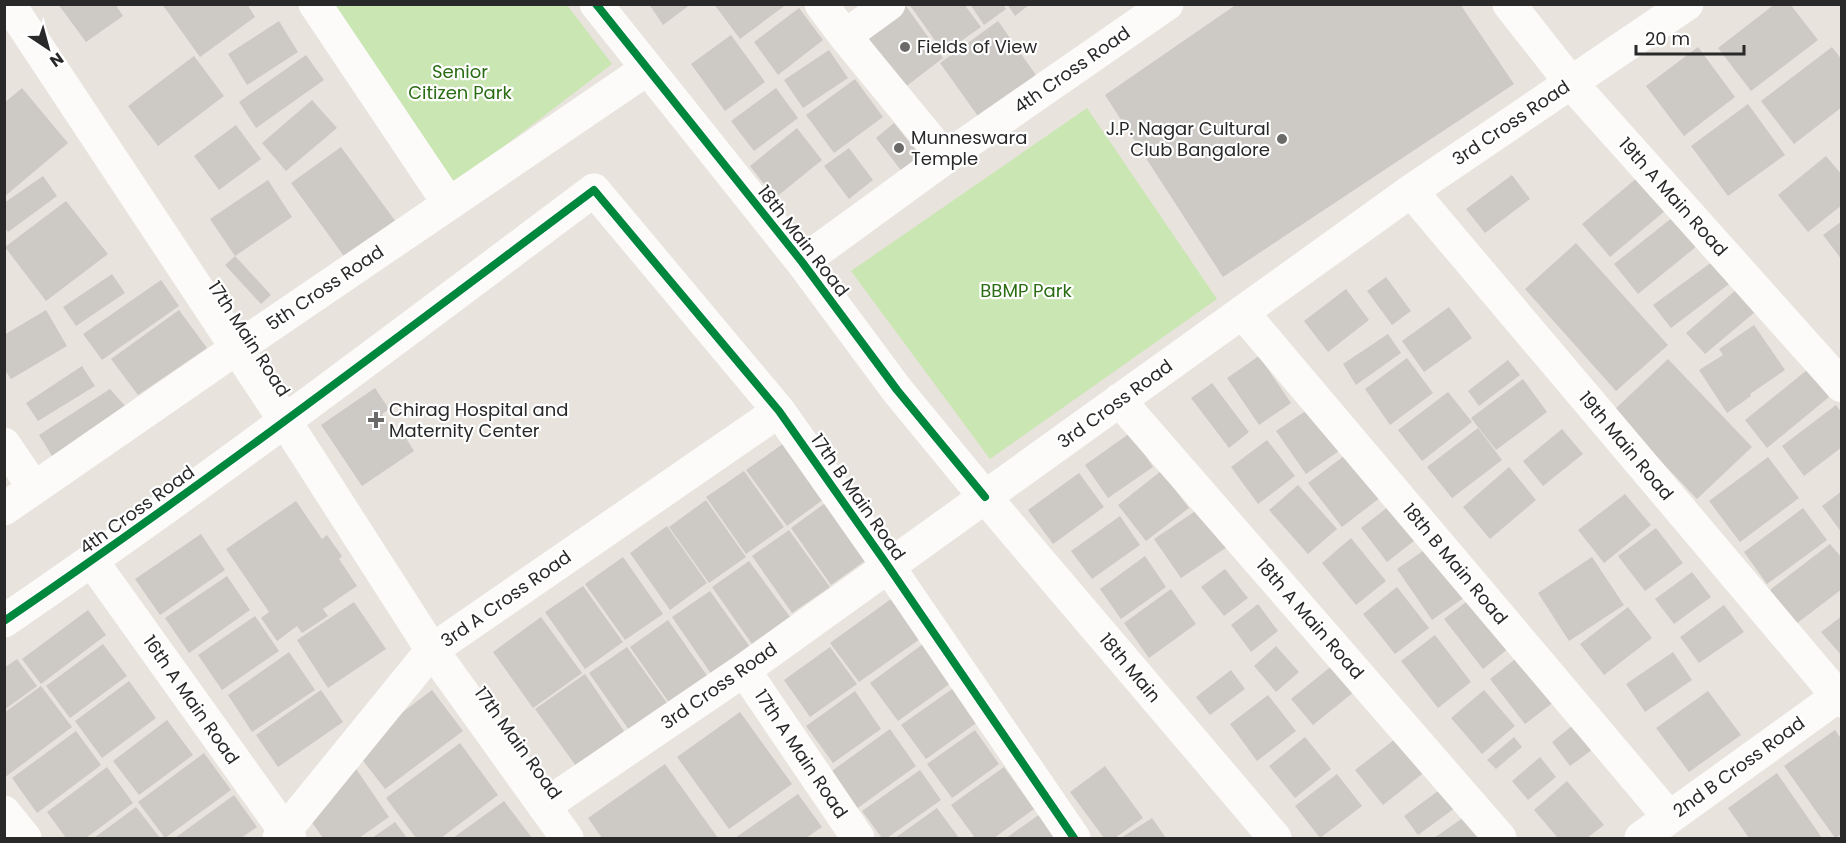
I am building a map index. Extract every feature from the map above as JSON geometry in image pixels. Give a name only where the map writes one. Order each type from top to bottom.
[{"type":"street","name":"17th Main Road","points":[[9,4],[285,421],[432,650],[567,838]]},
{"type":"street","points":[[315,4],[449,204]]},
{"type":"street","name":"18th Main Road","points":[[596,4],[802,262],[897,390],[985,498]]},
{"type":"street","points":[[821,4],[945,158]]},
{"type":"street","points":[[845,36],[889,4]]},
{"type":"street","name":"4th Cross Road","points":[[802,262],[945,158],[1167,4]]},
{"type":"street","name":"19th A Main Road","points":[[1509,4],[1571,83],[1842,386]]},
{"type":"street","name":"3rd Cross Road","points":[[544,806],[744,670],[1411,191],[1686,4]]},
{"type":"street","name":"5th Cross Road","points":[[4,509],[647,69]]},
{"type":"street","name":"4th Cross Road","points":[[4,621],[92,561],[285,421],[594,190]]},
{"type":"street","name":"17th B Main Road","points":[[594,190],[779,411],[1074,838]]},
{"type":"street","name":"19th Main Road","points":[[1411,191],[1840,698]]},
{"type":"street","name":"18th B Main Road","points":[[1242,312],[1669,817]]},
{"type":"street","name":"18th A Main Road","points":[[1119,400],[1500,838]]},
{"type":"street","name":"3rd A Cross Road","points":[[284,836],[432,650],[779,411]]},
{"type":"street","points":[[4,444],[34,488]]},
{"type":"street","name":"18th Main","points":[[985,498],[1275,838]]},
{"type":"street","name":"16th A Main Road","points":[[92,561],[284,836]]},
{"type":"street","name":"17th A Main Road","points":[[744,670],[858,838]]},
{"type":"street","name":"2nd B Cross Road","points":[[1641,838],[1840,698]]},
{"type":"street","points":[[4,812],[26,838]]},
{"type":"green space","name":"Senior Citizen Park","points":[[300,5],[567,5],[612,64],[444,192]]},
{"type":"green space","name":"BBMP Park","points":[[1087,108],[1217,299],[990,459],[851,271]]},
{"type":"building","points":[[58,4],[115,4],[123,16],[86,42]]},
{"type":"building","points":[[162,4],[247,4],[255,17],[200,57]]},
{"type":"building","points":[[649,4],[691,4],[663,25]]},
{"type":"building","points":[[714,4],[787,4],[740,39]]},
{"type":"building","name":"Fields of View","points":[[909,4],[964,4],[981,27],[944,53]]},
{"type":"building","points":[[970,4],[1003,4],[1006,9],[984,25]]},
{"type":"building","points":[[1007,4],[1030,4],[1015,16]]},
{"type":"building","name":"J.P. Nagar Cultural Club Bangalore","points":[[1237,4],[1460,4],[1514,84],[1223,277],[1105,95]]},
{"type":"building","points":[[1775,4],[1790,4],[1818,40],[1751,91],[1718,48]]},
{"type":"building","name":"Fields of View","points":[[906,6],[943,58],[904,88],[866,35]]},
{"type":"building","points":[[799,8],[823,40],[778,75],[754,42]]},
{"type":"building","points":[[279,21],[298,52],[247,85],[228,54]]},
{"type":"building","points":[[998,21],[1038,78],[980,119],[940,63]]},
{"type":"building","points":[[731,35],[765,82],[725,111],[691,64]]},
{"type":"building","points":[[1698,47],[1735,97],[1684,136],[1646,86]]},
{"type":"building","points":[[1832,47],[1842,60],[1842,107],[1794,144],[1761,101]]},
{"type":"building","points":[[829,50],[848,78],[803,108],[784,80]]},
{"type":"building","points":[[306,55],[324,80],[256,128],[239,102]]},
{"type":"building","points":[[194,56],[224,96],[158,146],[128,106]]},
{"type":"building","points":[[855,79],[883,117],[834,153],[806,115]]},
{"type":"building","points":[[22,88],[68,143],[4,197],[4,103]]},
{"type":"building","points":[[776,88],[798,118],[754,151],[731,121]]},
{"type":"building","points":[[312,100],[337,128],[286,171],[262,143]]},
{"type":"building","points":[[1748,104],[1785,155],[1728,196],[1691,146]]},
{"type":"building","name":"Munneswara Temple","points":[[894,123],[922,158],[903,173],[876,138]]},
{"type":"building","points":[[236,125],[261,159],[219,190],[194,156]]},
{"type":"building","points":[[797,128],[822,160],[775,198],[750,166]]},
{"type":"building","points":[[341,147],[396,222],[346,259],[291,183]]},
{"type":"building","points":[[849,148],[873,180],[849,199],[824,166]]},
{"type":"building","points":[[1826,156],[1842,175],[1842,205],[1808,232],[1778,195]]},
{"type":"building","points":[[1512,175],[1530,199],[1485,233],[1466,209]]},
{"type":"building","points":[[43,176],[57,196],[8,232],[4,226],[4,203]]},
{"type":"building","points":[[1638,177],[1666,210],[1610,257],[1582,224]]},
{"type":"building","points":[[268,180],[292,217],[235,256],[210,219]]},
{"type":"building","points":[[66,201],[108,254],[46,301],[5,247]]},
{"type":"building","points":[[1673,217],[1697,246],[1638,294],[1614,264]]},
{"type":"building","points":[[1842,221],[1842,260],[1823,235]]},
{"type":"building","points":[[1576,243],[1668,345],[1616,391],[1525,289]]},
{"type":"building","points":[[235,256],[271,295],[261,304],[225,265]]},
{"type":"building","points":[[1716,259],[1733,281],[1671,328],[1653,305]]},
{"type":"building","points":[[112,274],[125,293],[76,326],[63,307]]},
{"type":"building","points":[[1386,277],[1411,311],[1392,325],[1367,291]]},
{"type":"building","points":[[161,280],[179,306],[102,360],[83,334]]},
{"type":"building","points":[[1346,289],[1369,320],[1328,352],[1304,321]]},
{"type":"building","points":[[1736,290],[1755,312],[1705,354],[1686,333]]},
{"type":"building","points":[[1449,307],[1472,338],[1424,372],[1402,341]]},
{"type":"building","points":[[46,310],[67,346],[11,379],[4,369],[4,335]]},
{"type":"building","points":[[179,310],[207,348],[138,395],[111,359]]},
{"type":"building","points":[[1754,325],[1785,370],[1727,413],[1699,370],[1723,355],[1719,349]]},
{"type":"building","points":[[1388,334],[1401,353],[1356,385],[1343,364]]},
{"type":"building","points":[[1259,356],[1291,403],[1259,425],[1227,378]]},
{"type":"building","points":[[1407,358],[1433,393],[1390,425],[1365,389]]},
{"type":"building","points":[[1668,359],[1752,447],[1697,499],[1613,411]]},
{"type":"building","points":[[1508,360],[1520,375],[1479,406],[1468,391]]},
{"type":"building","points":[[82,366],[95,386],[38,421],[26,403]]},
{"type":"building","points":[[1807,370],[1829,397],[1767,448],[1745,420]]},
{"type":"building","points":[[1523,379],[1547,412],[1496,450],[1471,418]]},
{"type":"building","points":[[1212,383],[1249,432],[1229,448],[1191,398]]},
{"type":"building","points":[[375,388],[389,409],[382,414],[393,431],[399,427],[414,451],[362,486],[321,425]]},
{"type":"building","points":[[110,389],[126,407],[54,459],[39,435]]},
{"type":"building","points":[[1448,392],[1472,422],[1422,461],[1398,430]]},
{"type":"building","points":[[1836,405],[1842,413],[1842,447],[1804,476],[1782,446]]},
{"type":"building","points":[[1310,408],[1339,451],[1306,474],[1276,431]]},
{"type":"building","points":[[1478,428],[1502,460],[1452,498],[1427,467]]},
{"type":"building","points":[[1562,429],[1583,454],[1543,486],[1523,461]]},
{"type":"building","points":[[1130,433],[1153,467],[1108,498],[1085,465]]},
{"type":"building","points":[[1267,440],[1295,476],[1258,504],[1231,467]]},
{"type":"building","points":[[784,443],[824,499],[787,526],[746,470]]},
{"type":"building","points":[[1348,453],[1381,497],[1342,527],[1308,483]]},
{"type":"building","points":[[1768,457],[1799,498],[1740,542],[1709,501]]},
{"type":"building","points":[[1509,467],[1536,500],[1490,539],[1463,507]]},
{"type":"building","points":[[744,471],[784,527],[746,554],[706,497]]},
{"type":"building","points":[[1161,471],[1189,508],[1146,541],[1118,505]]},
{"type":"building","points":[[1079,473],[1104,507],[1053,544],[1028,510]]},
{"type":"building","points":[[1298,485],[1337,529],[1308,554],[1269,510]]},
{"type":"building","points":[[1842,491],[1842,533],[1822,506]]},
{"type":"building","points":[[1625,494],[1651,525],[1604,563],[1578,530]]},
{"type":"building","points":[[706,500],[746,557],[709,583],[669,527]]},
{"type":"building","points":[[296,501],[322,539],[327,535],[342,556],[339,559],[357,586],[323,609],[328,616],[302,633],[297,626],[277,641],[261,618],[269,612],[226,549]]},
{"type":"building","points":[[828,501],[869,558],[831,585],[791,528]]},
{"type":"building","points":[[1393,503],[1419,537],[1387,562],[1361,528]]},
{"type":"building","points":[[1200,508],[1227,547],[1181,578],[1154,539]]},
{"type":"building","points":[[1803,508],[1827,540],[1767,584],[1744,552]]},
{"type":"building","points":[[1120,516],[1140,545],[1092,579],[1071,551]]},
{"type":"building","points":[[667,526],[707,583],[670,610],[630,553]]},
{"type":"building","points":[[1656,528],[1683,563],[1645,591],[1618,556]]},
{"type":"building","points":[[789,530],[830,587],[792,613],[752,556]]},
{"type":"building","points":[[201,534],[225,570],[160,615],[135,579]]},
{"type":"building","points":[[1351,538],[1386,581],[1356,605],[1322,563]]},
{"type":"building","points":[[1830,544],[1842,558],[1842,589],[1796,624],[1770,590]]},
{"type":"building","points":[[1430,546],[1465,597],[1432,620],[1397,569]]},
{"type":"building","points":[[1145,556],[1166,587],[1121,619],[1100,589]]},
{"type":"building","points":[[623,557],[663,614],[625,640],[585,584]]},
{"type":"building","points":[[1592,557],[1624,605],[1569,641],[1538,593]]},
{"type":"building","points":[[749,561],[790,617],[752,644],[712,587]]},
{"type":"building","points":[[1225,569],[1248,598],[1224,616],[1201,587]]},
{"type":"building","points":[[1692,572],[1711,597],[1674,624],[1655,599]]},
{"type":"building","points":[[227,576],[250,610],[189,653],[165,618]]},
{"type":"building","points":[[583,586],[623,642],[585,669],[545,612]]},
{"type":"building","points":[[1397,587],[1429,628],[1395,654],[1363,614]]},
{"type":"building","points":[[1171,589],[1196,624],[1149,658],[1124,623]]},
{"type":"building","points":[[710,591],[750,647],[712,675],[672,617]]},
{"type":"building","points":[[891,599],[920,639],[859,682],[830,643]]},
{"type":"building","points":[[1470,599],[1509,648],[1483,669],[1444,619]]},
{"type":"building","points":[[354,602],[386,649],[328,688],[297,640]]},
{"type":"building","points":[[1258,604],[1278,631],[1251,652],[1231,625]]},
{"type":"building","points":[[1724,605],[1744,632],[1699,663],[1680,637]]},
{"type":"building","points":[[1628,607],[1652,638],[1604,675],[1580,644]]},
{"type":"building","points":[[88,610],[106,635],[41,684],[22,659]]},
{"type":"building","points":[[255,616],[279,651],[222,690],[198,655]]},
{"type":"building","points":[[1842,616],[1842,656],[1821,632]]},
{"type":"building","points":[[541,617],[582,673],[533,708],[493,652]]},
{"type":"building","points":[[668,620],[708,677],[670,704],[630,647]]},
{"type":"building","points":[[1435,635],[1471,682],[1438,708],[1401,661]]},
{"type":"building","points":[[103,644],[127,676],[70,718],[46,686]]},
{"type":"building","points":[[923,644],[951,683],[898,721],[870,683]]},
{"type":"building","points":[[1276,646],[1299,672],[1276,692],[1254,666]]},
{"type":"building","points":[[627,647],[667,703],[629,730],[589,673]]},
{"type":"building","points":[[830,647],[857,684],[810,717],[784,680]]},
{"type":"building","points":[[289,652],[315,690],[252,732],[228,695]]},
{"type":"building","points":[[1673,652],[1692,680],[1645,712],[1626,684]]},
{"type":"building","points":[[1523,653],[1559,698],[1525,724],[1490,679]]},
{"type":"building","points":[[17,659],[37,686],[4,710],[4,668]]},
{"type":"building","points":[[1334,664],[1355,691],[1313,725],[1291,699]]},
{"type":"building","points":[[1231,670],[1245,689],[1210,715],[1196,697]]},
{"type":"building","points":[[585,674],[624,731],[576,766],[535,709]]},
{"type":"building","points":[[129,681],[156,718],[102,758],[75,721]]},
{"type":"building","points":[[41,686],[72,727],[4,778],[4,713]]},
{"type":"building","points":[[955,687],[979,721],[926,759],[901,725]]},
{"type":"building","points":[[321,690],[343,722],[278,767],[256,735]]},
{"type":"building","points":[[432,690],[463,731],[385,789],[354,749]]},
{"type":"building","points":[[1484,690],[1515,726],[1482,754],[1451,718]]},
{"type":"building","points":[[855,691],[881,729],[833,763],[806,726]]},
{"type":"building","points":[[1708,691],[1741,735],[1689,772],[1656,728]]},
{"type":"building","points":[[1268,695],[1296,731],[1257,761],[1230,724]]},
{"type":"building","points":[[740,712],[792,784],[729,829],[677,757]]},
{"type":"building","points":[[167,720],[193,755],[139,795],[113,761]]},
{"type":"building","points":[[1577,722],[1596,747],[1570,766],[1552,742]]},
{"type":"building","points":[[890,729],[916,766],[855,810],[829,773]]},
{"type":"building","points":[[975,730],[999,764],[952,798],[927,764]]},
{"type":"building","points":[[1835,730],[1842,740],[1842,834],[1835,838],[1784,766]]},
{"type":"building","points":[[76,731],[101,765],[37,813],[12,778]]},
{"type":"building","points":[[1403,733],[1431,767],[1383,805],[1355,770]]},
{"type":"building","points":[[1305,737],[1331,769],[1295,798],[1269,766]]},
{"type":"building","points":[[1514,737],[1522,747],[1496,769],[1487,760]]},
{"type":"building","points":[[460,743],[498,795],[441,838],[416,838],[386,798]]},
{"type":"building","points":[[204,753],[231,790],[165,838],[138,802]]},
{"type":"building","points":[[1540,757],[1556,777],[1528,800],[1512,781]]},
{"type":"building","points":[[350,760],[389,817],[359,838],[323,838],[308,817]]},
{"type":"building","points":[[665,764],[718,838],[602,838],[588,818]]},
{"type":"building","points":[[1105,766],[1143,818],[1115,838],[1104,838],[1070,792]]},
{"type":"building","points":[[107,767],[133,803],[86,838],[66,838],[47,812]]},
{"type":"building","points":[[1004,767],[1034,809],[994,838],[975,838],[951,805]]},
{"type":"building","points":[[920,770],[941,800],[887,838],[882,838],[862,811]]},
{"type":"building","points":[[1777,773],[1822,838],[1749,838],[1728,808]]},
{"type":"building","points":[[1337,774],[1362,806],[1320,838],[1295,806]]},
{"type":"building","points":[[1567,781],[1604,825],[1587,838],[1558,838],[1534,810]]},
{"type":"building","points":[[1445,786],[1459,805],[1418,835],[1404,816]]},
{"type":"building","points":[[798,794],[822,827],[806,838],[735,838]]},
{"type":"building","points":[[234,795],[257,827],[241,838],[175,838]]},
{"type":"building","points":[[504,801],[532,838],[453,838]]},
{"type":"building","points":[[136,807],[160,838],[94,838]]},
{"type":"building","points":[[937,808],[959,838],[895,838]]},
{"type":"building","points":[[1470,813],[1488,838],[1434,838]]},
{"type":"building","points":[[1040,814],[1057,838],[1006,838]]},
{"type":"building","points":[[1152,818],[1166,838],[1121,838]]},
{"type":"building","points":[[395,822],[407,838],[372,838]]},
{"type":"cycle path","points":[[596,4],[802,262],[897,390],[985,497]]},
{"type":"cycle path","points":[[4,621],[228,463],[594,190],[779,411],[1074,838]]},
{"type":"place","name":"Fields of View","points":[[905,47]]},
{"type":"place","name":"J.P. Nagar Cultural Club Bangalore","points":[[1282,139]]},
{"type":"place","name":"Munneswara Temple","points":[[899,148]]},
{"type":"place","name":"Chirag Hospital and Maternity Center","points":[[376,420]]}]
